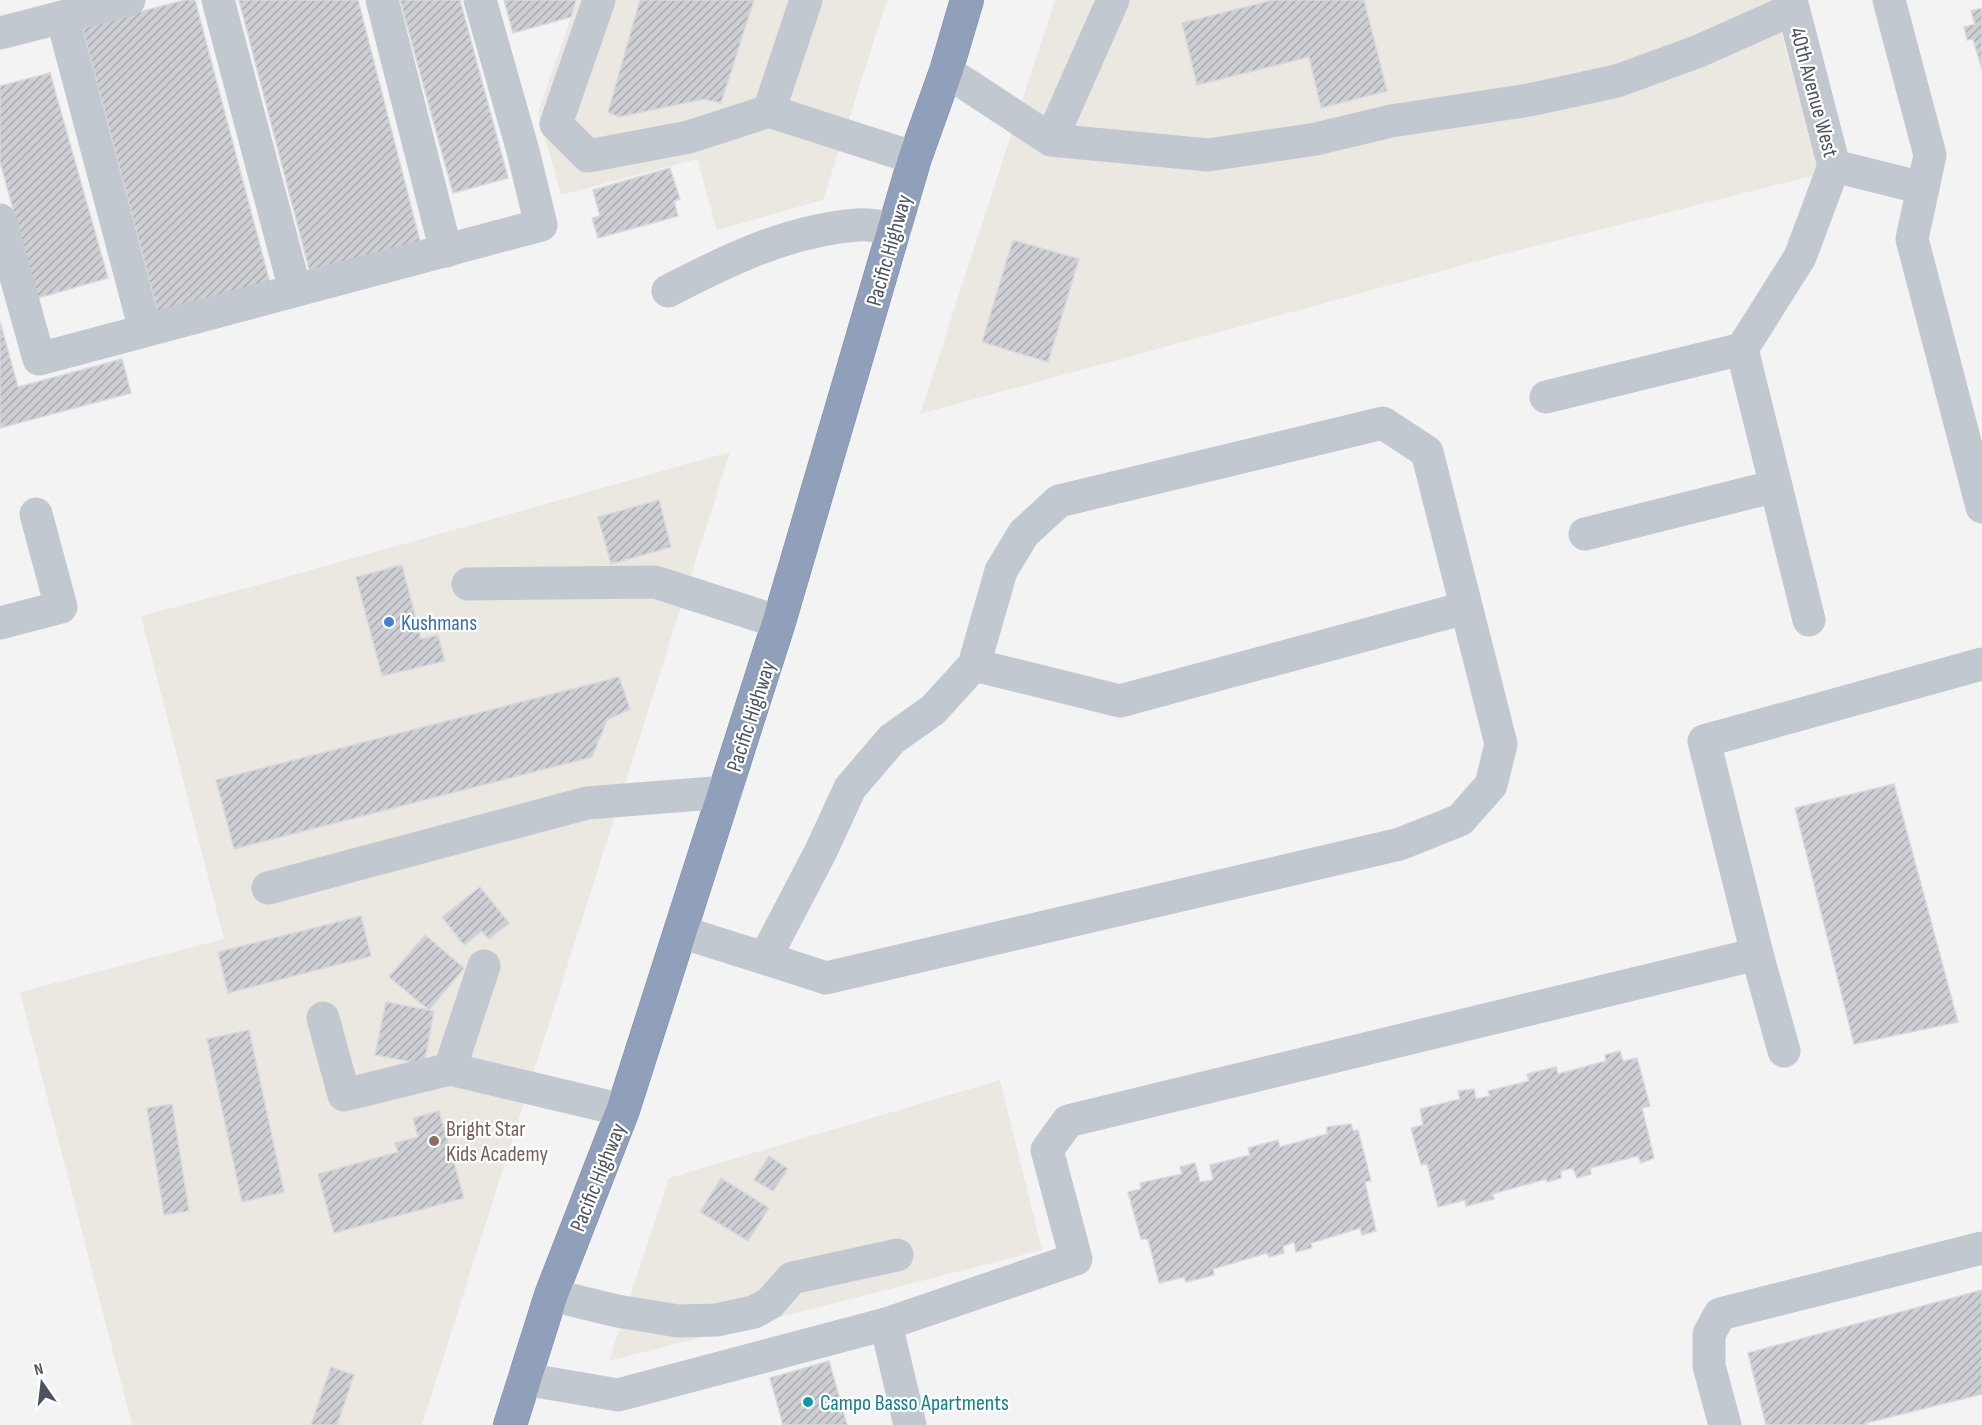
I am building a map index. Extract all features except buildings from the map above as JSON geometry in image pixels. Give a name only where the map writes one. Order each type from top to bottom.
[{"type":"highway","name":"Pacific Highway","points":[[510,1425],[551,1295],[623,1110],[726,792],[780,622],[915,158],[946,71],[967,0]]},
{"type":"street","points":[[0,33],[129,0]]},
{"type":"street","points":[[218,0],[295,290]]},
{"type":"street","points":[[382,0],[446,251]]},
{"type":"street","points":[[0,220],[39,359],[541,225],[523,151],[480,0]]},
{"type":"street","points":[[599,0],[556,124],[588,156],[689,136],[769,111],[915,158]]},
{"type":"street","points":[[769,111],[806,0]]},
{"type":"street","points":[[1051,140],[1113,0]]},
{"type":"street","points":[[1889,0],[1930,154],[1912,239],[1982,507]]},
{"type":"street","points":[[946,71],[1051,140],[1208,155],[1316,139],[1390,121],[1529,100],[1617,81],[1699,51],[1792,4]]},
{"type":"street","name":"40th Avenue West","points":[[1792,4],[1834,166],[1923,188]]},
{"type":"street","points":[[62,17],[145,330]]},
{"type":"street","points":[[523,151],[572,140]]},
{"type":"street","points":[[1546,397],[1742,349],[1800,256],[1834,166]]},
{"type":"street","points":[[668,291],[728,260],[771,243],[819,231],[860,225],[895,229]]},
{"type":"street","points":[[1742,349],[1809,620]]},
{"type":"street","points":[[681,932],[826,978],[1400,844],[1460,820],[1491,785],[1501,744],[1427,453],[1383,423],[1059,501],[1024,533],[1001,571],[974,664],[933,710],[892,739],[850,788],[821,851],[765,958]]},
{"type":"street","points":[[1585,534],[1776,486]]},
{"type":"street","points":[[0,623],[61,607],[36,514]]},
{"type":"street","points":[[468,584],[655,582],[780,622]]},
{"type":"street","points":[[974,664],[1120,701],[1465,608]]},
{"type":"street","points":[[1784,1051],[1757,954],[1704,741],[1982,664]]},
{"type":"street","points":[[268,888],[587,803],[726,792]]},
{"type":"street","points":[[524,1379],[618,1395],[886,1324],[1076,1259],[1047,1150],[1068,1121],[1757,954]]},
{"type":"street","points":[[450,1069],[484,966]]},
{"type":"street","points":[[323,1018],[344,1095],[450,1069],[623,1110]]},
{"type":"street","points":[[1725,1425],[1709,1366],[1709,1334],[1720,1314],[1982,1248]]},
{"type":"street","points":[[551,1295],[617,1311],[678,1321],[716,1320],[754,1312],[770,1303],[792,1278],[897,1255]]},
{"type":"street","points":[[886,1324],[910,1425]]},
{"type":"shaded area","points":[[577,0],[887,0],[823,200],[717,230],[697,159],[561,195],[538,112]]},
{"type":"shaded area","points":[[1055,0],[1772,0],[1820,174],[1496,256],[920,414]]},
{"type":"shaded area","points":[[730,452],[422,1425],[132,1425],[20,992],[224,939],[141,616]]},
{"type":"shaded area","points":[[1000,1080],[1042,1250],[609,1361],[669,1178]]},
{"type":"place","name":"Kushmans","points":[[389,622]]},
{"type":"place","name":"Bright Star Kids Academy","points":[[434,1141]]},
{"type":"place","name":"Campo Basso Apartments","points":[[808,1402]]}]
